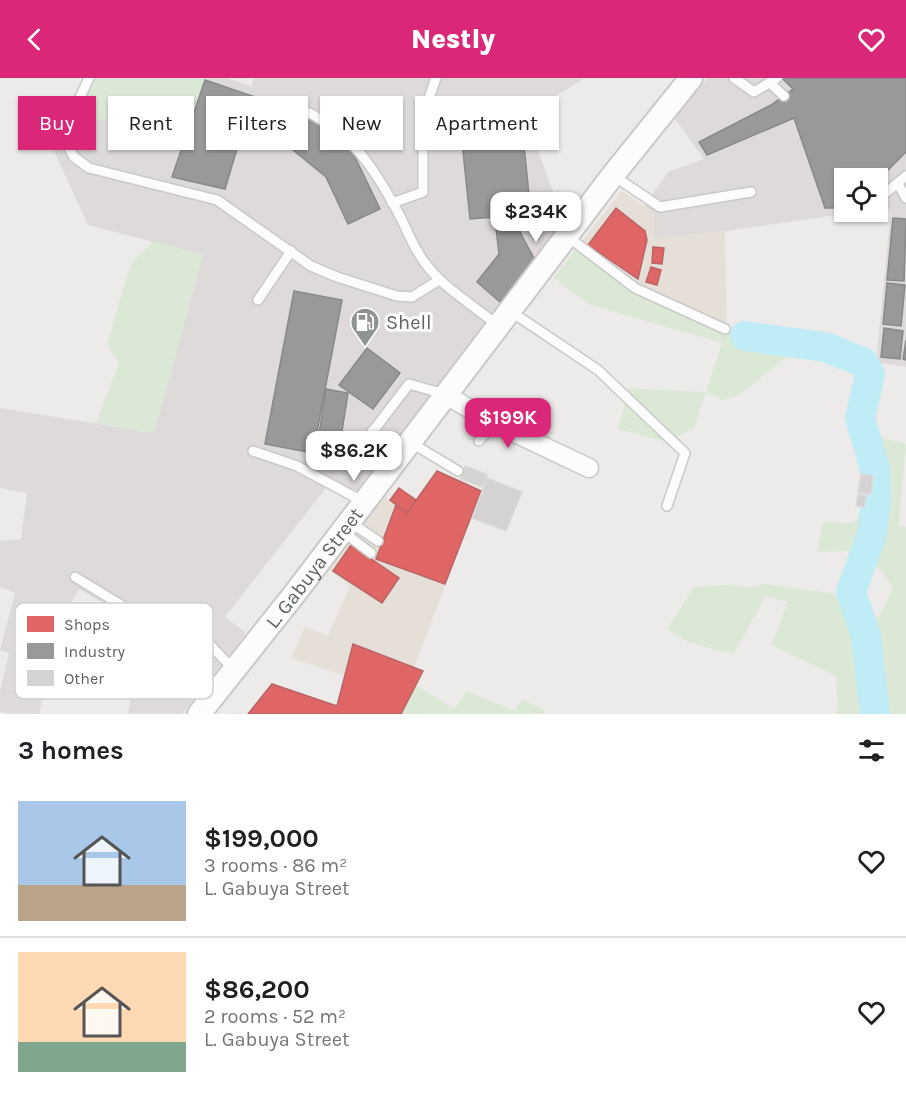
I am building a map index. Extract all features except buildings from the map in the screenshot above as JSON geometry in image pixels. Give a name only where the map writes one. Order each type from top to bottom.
[{"type":"street","name":"L. Gabuya Street","points":[[213,696],[346,526],[613,174],[691,78]]},
{"type":"street","points":[[446,395],[494,423],[589,468]]},
{"type":"street","name":"L. Gabuya Street","points":[[199,714],[211,699]]},
{"type":"lane","points":[[89,78],[68,123],[64,139],[74,157],[89,168],[109,175],[171,186],[217,200],[311,266],[337,277],[397,296],[412,297],[439,280]]},
{"type":"lane","points":[[392,202],[423,192],[423,115],[436,78]]},
{"type":"lane","points":[[734,78],[754,92],[774,81],[784,96]]},
{"type":"lane","points":[[308,111],[348,138],[366,160],[424,261],[439,280],[598,370],[685,453],[667,506]]},
{"type":"lane","points":[[613,174],[660,207],[751,192]]},
{"type":"lane","points":[[888,191],[906,176]]},
{"type":"lane","points":[[898,184],[906,198]]},
{"type":"lane","points":[[566,237],[635,288],[725,329]]},
{"type":"lane","points":[[258,300],[291,251]]},
{"type":"lane","points":[[357,452],[409,384],[446,395]]},
{"type":"lane","points":[[479,441],[494,423]]},
{"type":"lane","points":[[372,431],[394,463]]},
{"type":"lane","points":[[410,442],[458,471]]},
{"type":"lane","points":[[252,451],[297,466],[364,502]]},
{"type":"lane","points":[[346,526],[378,541]]},
{"type":"lane","points":[[346,526],[371,553]]},
{"type":"lane","points":[[75,577],[118,603]]},
{"type":"lane","points":[[213,648],[233,669]]},
{"type":"lane","points":[[213,685],[218,690]]},
{"type":"shaded area","points":[[205,78],[227,78],[251,86],[254,78],[585,78],[556,96],[415,96],[415,150],[538,150],[554,194],[539,211],[563,226],[350,499],[329,484],[225,617],[246,633],[213,675],[213,603],[103,603],[79,589],[71,603],[15,603],[15,699],[42,699],[39,714],[11,714],[0,711],[0,691],[9,653],[0,650],[15,593],[0,587],[0,541],[21,539],[27,493],[0,488],[0,408],[154,433],[203,255],[88,225],[53,150],[96,150],[96,121],[108,118],[108,150],[194,150],[194,112]]},
{"type":"shaded area","points":[[707,78],[906,78],[906,367],[876,362],[891,209],[888,209],[888,168],[834,168],[834,215],[725,231],[654,238],[654,213],[644,206],[668,172],[704,159],[675,119]]},
{"type":"shaded area","points":[[622,191],[654,213],[654,238],[725,231],[727,326],[638,286],[578,246]]},
{"type":"shaded area","points":[[437,471],[481,491],[414,668],[353,644],[345,676],[291,658],[305,627],[328,636],[350,586],[329,570],[383,495],[407,513]]},
{"type":"shaded area","points":[[130,699],[194,699],[182,714],[128,714]]},
{"type":"green space","points":[[93,78],[205,78],[194,112],[194,96],[108,96],[108,118],[96,121],[96,96],[87,96]]},
{"type":"green space","points":[[154,241],[203,255],[154,433],[96,423],[119,363],[107,345],[131,263]]},
{"type":"green space","points":[[578,246],[638,286],[727,326],[797,336],[798,348],[739,395],[722,400],[706,392],[722,343],[588,304],[554,278]]},
{"type":"green space","points":[[629,388],[706,392],[694,428],[667,442],[618,429]]},
{"type":"green space","points":[[871,436],[906,444],[899,525],[906,527],[906,714],[835,714],[838,708],[836,676],[771,645],[788,602],[766,596],[733,654],[688,642],[667,629],[694,587],[721,585],[752,587],[764,584],[836,594],[861,604],[878,618],[893,589],[880,569],[847,551],[817,552],[823,522],[851,523],[876,511],[883,462]]},
{"type":"green space","points":[[416,685],[454,709],[467,691],[514,711],[523,699],[545,710],[542,714],[401,714]]},
{"type":"waterway","points":[[745,336],[825,347],[863,362],[870,375],[860,418],[875,469],[876,501],[872,534],[851,592],[866,636],[875,714]]},
{"type":"place","name":"Shell","points":[[365,348]]}]
